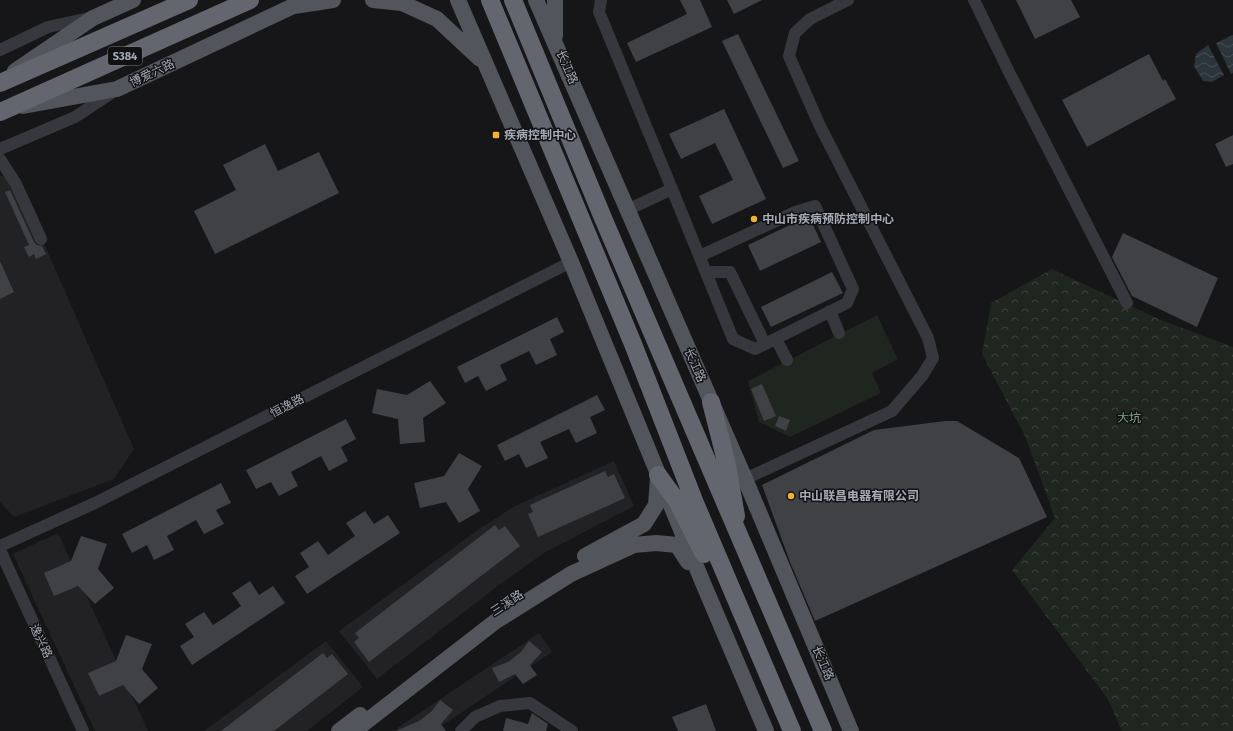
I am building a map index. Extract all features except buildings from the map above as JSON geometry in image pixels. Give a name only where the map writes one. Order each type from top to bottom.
[{"type":"highway","name":"S384","points":[[0,82],[189,0]]},
{"type":"highway","name":"S384","points":[[4,110],[250,0]]},
{"type":"highway","points":[[490,0],[584,225],[695,504],[792,731]]},
{"type":"highway","name":"长江路","points":[[513,0],[603,218],[738,536],[823,731]]},
{"type":"highway","points":[[711,402],[735,501],[738,536]]},
{"type":"highway","points":[[658,475],[677,501],[726,596],[740,609]]},
{"type":"main road","points":[[0,82],[93,18],[133,0]]},
{"type":"main road","name":"博爱六路","points":[[117,89],[306,0]]},
{"type":"main road","points":[[291,7],[333,0]]},
{"type":"main road","points":[[373,0],[402,3],[437,19],[485,63]]},
{"type":"main road","points":[[458,0],[571,262],[658,475],[766,731]]},
{"type":"main road","points":[[467,0],[468,23]]},
{"type":"main road","name":"长江路","points":[[536,0],[745,479],[851,731]]},
{"type":"main road","points":[[555,0],[555,41]]},
{"type":"main road","points":[[4,110],[117,89]]},
{"type":"main road","name":"三溪路","points":[[339,731],[489,614],[565,567],[644,524],[656,505],[658,475]]},
{"type":"main road","name":"三溪路","points":[[354,731],[496,621],[571,574],[634,545],[656,543],[677,545],[703,583]]},
{"type":"street","points":[[601,0],[599,12],[733,339],[755,349],[847,303],[853,289],[815,206],[795,212],[700,256]]},
{"type":"street","points":[[745,479],[892,411],[922,376],[933,358],[928,338],[819,124],[789,56],[795,33],[810,19],[848,0]]},
{"type":"street","points":[[974,0],[1009,72],[1127,303]]},
{"type":"street","points":[[0,50],[48,27],[93,18]]},
{"type":"street","name":"博爱六路","points":[[0,149],[74,117],[117,89]]},
{"type":"street","points":[[0,159],[16,184],[41,239]]},
{"type":"street","points":[[627,210],[672,188]]},
{"type":"street","name":"恒逸路","points":[[0,546],[96,503],[571,262]]},
{"type":"street","points":[[706,272],[730,272],[770,341],[787,360]]},
{"type":"street","points":[[830,311],[839,333]]},
{"type":"street","name":"逸兴路","points":[[0,550],[83,731]]},
{"type":"street","points":[[461,731],[475,717],[500,706],[530,703],[572,731]]},
{"type":"shaded area","points":[[14,175],[134,449],[114,479],[14,517],[0,502],[0,176]]},
{"type":"shaded area","points":[[614,461],[634,506],[544,553],[503,582],[377,679],[339,631],[482,527],[515,506]]},
{"type":"shaded area","points":[[58,533],[148,731],[95,731],[13,554]]},
{"type":"shaded area","points":[[539,633],[552,652],[434,731],[399,731],[397,728]]},
{"type":"shaded area","points":[[326,641],[363,687],[307,731],[204,731]]},
{"type":"green space","name":"大坑","points":[[1052,269],[1156,318],[1233,347],[1233,731],[1122,731],[1107,698],[1012,570],[1055,518],[1025,436],[982,354],[991,303]]},
{"type":"green space","points":[[877,315],[898,359],[872,373],[881,393],[790,437],[759,422],[748,381]]},
{"type":"water","points":[[1233,35],[1233,73],[1231,74],[1216,43]]},
{"type":"water","points":[[1208,45],[1224,75],[1212,82],[1203,81],[1194,66],[1196,54]]},
{"type":"place","name":"疾病控制中心","points":[[496,135]]},
{"type":"place","name":"中山市疾病预防控制中心","points":[[754,219]]},
{"type":"place","name":"中山联昌电器有限公司","points":[[791,496]]}]
